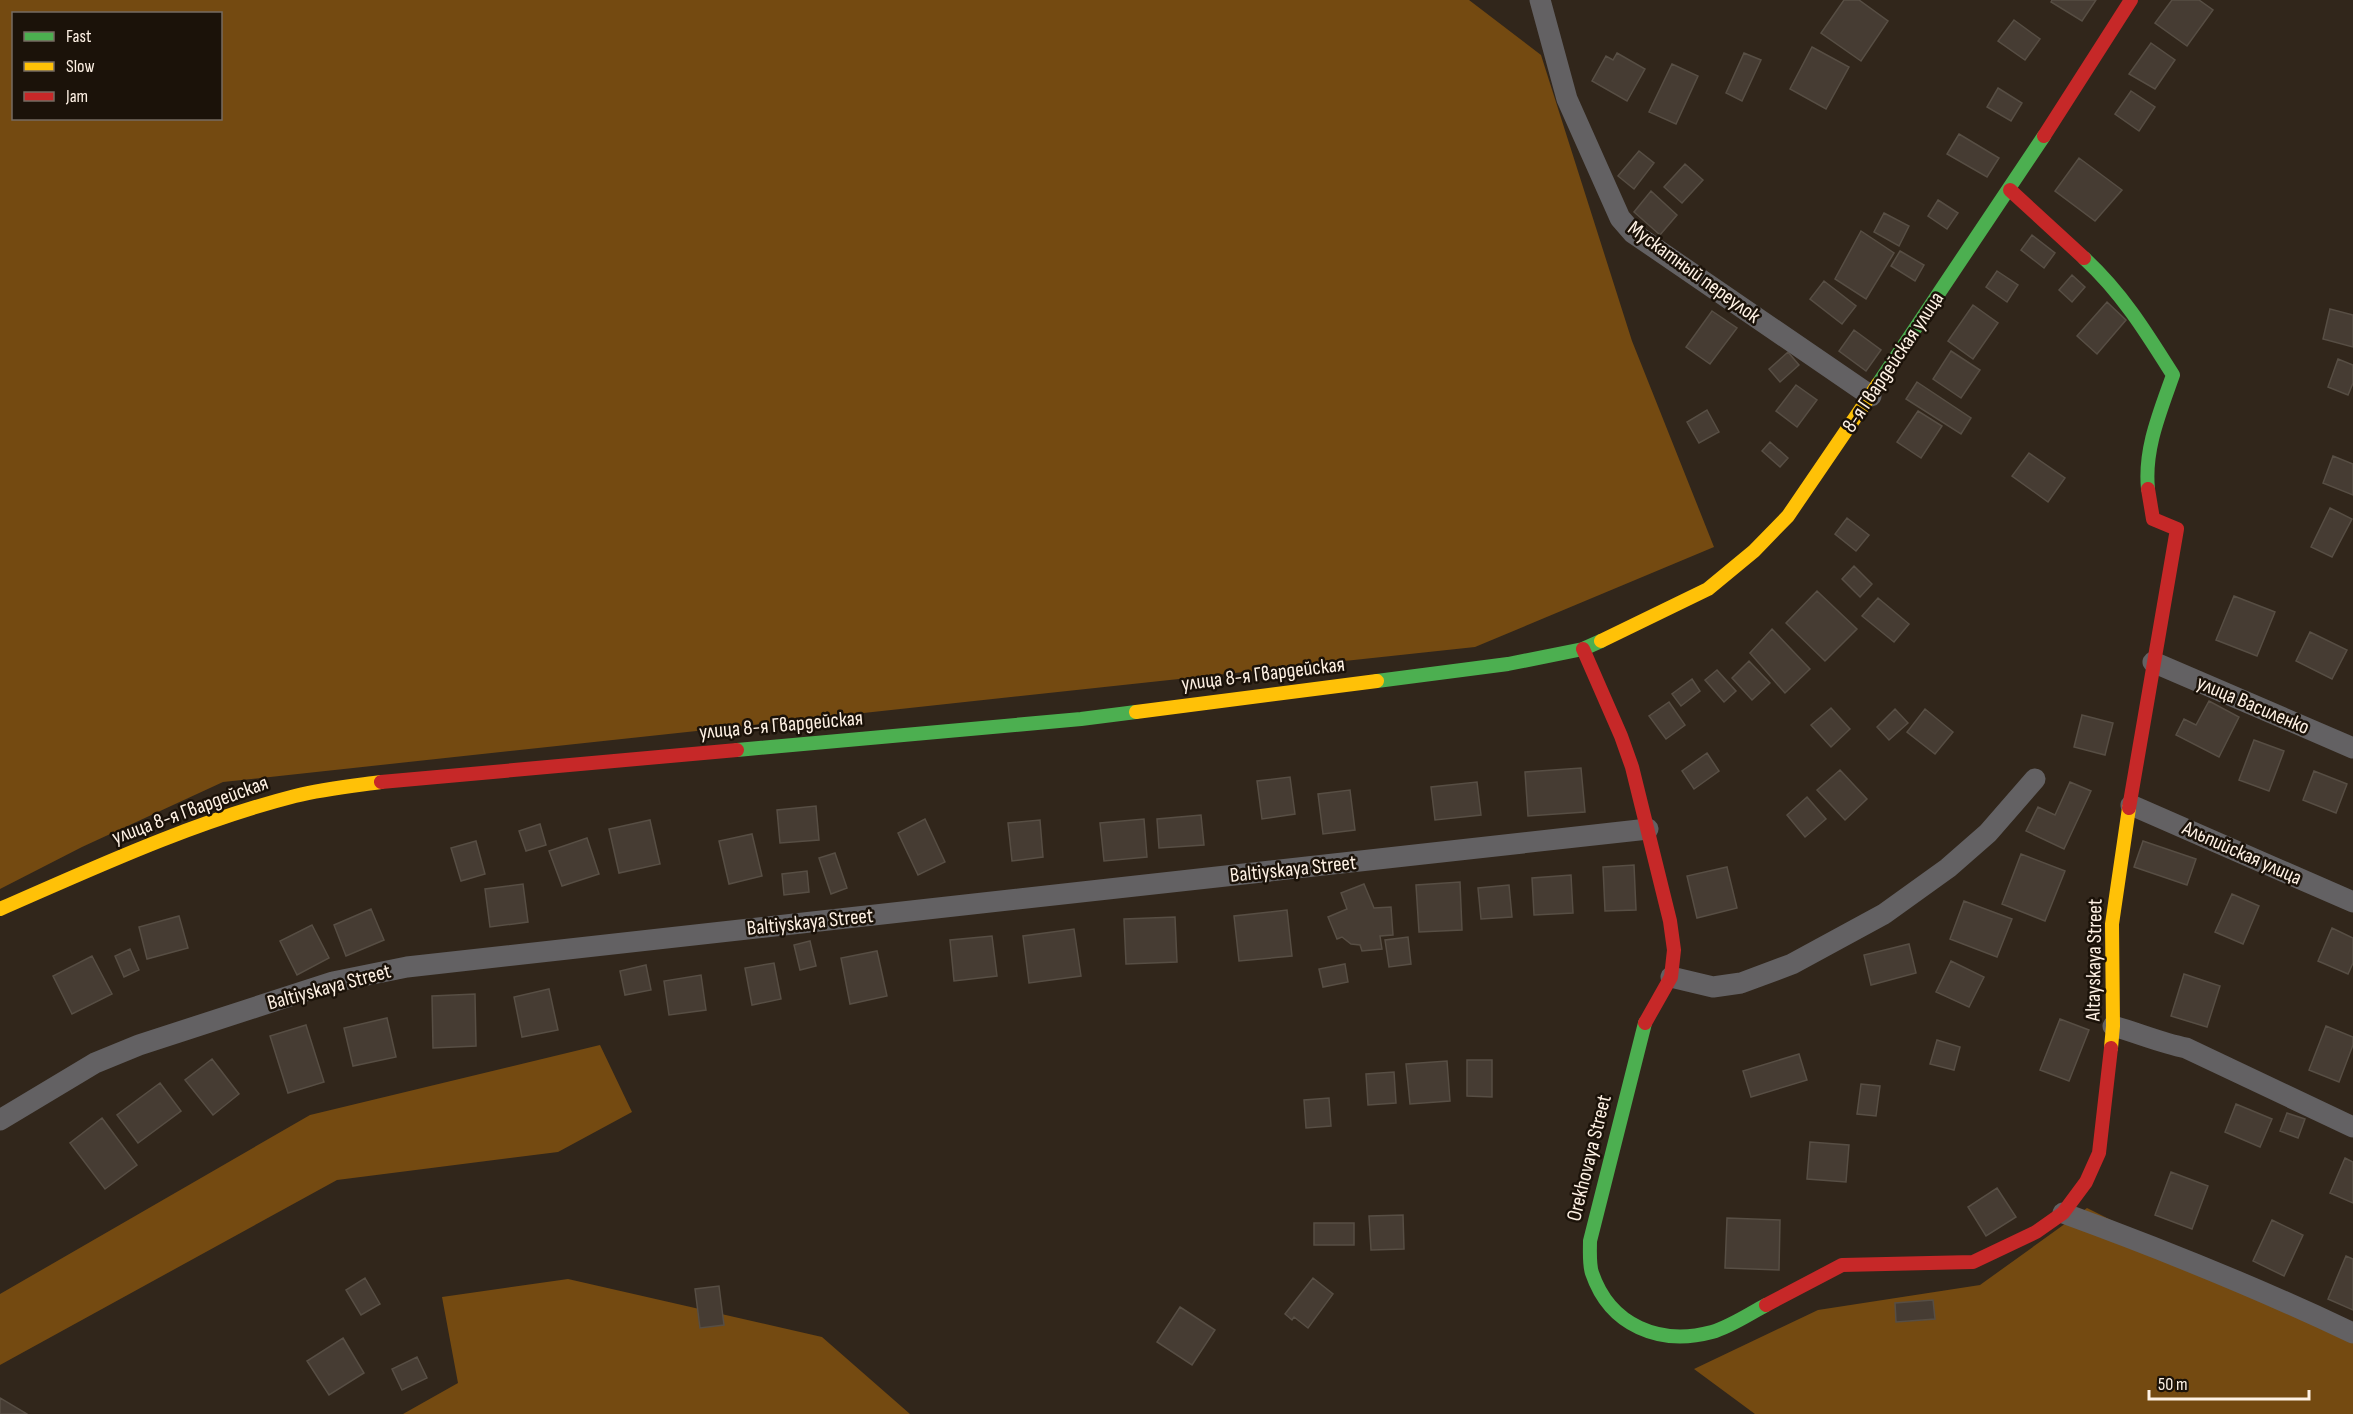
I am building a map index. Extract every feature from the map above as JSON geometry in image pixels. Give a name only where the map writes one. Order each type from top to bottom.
[{"type":"street","name":"Мускатный переулок","points":[[1540,0],[1567,99],[1620,218],[1633,233],[1871,396]]},
{"type":"street","name":"8-я Гвардейская улица","points":[[1583,649],[1652,618],[1708,589],[1754,551],[1788,516],[2010,190],[2131,0]]},
{"type":"street","name":"Altayskaya Street","points":[[1973,1262],[2036,1232],[2063,1213],[2086,1182],[2099,1153],[2114,1026],[2112,924],[2153,662],[2177,528],[2153,519],[2148,494],[2147,469],[2151,442],[2173,375],[2133,312],[2108,279],[2010,190]]},
{"type":"street","name":"Orekhovaya Street","points":[[1583,649],[1632,767],[1670,921],[1674,950],[1671,977],[1645,1023],[1590,1241],[1591,1271],[1602,1296],[1622,1318],[1652,1334],[1684,1337],[1714,1332],[1842,1266],[1860,1263],[1973,1262]]},
{"type":"street","name":"улица 8-я Гвардейская","points":[[0,909],[90,869],[221,817],[297,795],[394,780],[1081,719],[1508,664],[1583,649]]},
{"type":"street","name":"улица Василенко","points":[[2153,662],[2353,748]]},
{"type":"street","points":[[1671,977],[1713,987],[1741,983],[1792,964],[1884,914],[1948,868],[1988,833],[2035,779]]},
{"type":"street","name":"Альпийская улица","points":[[2131,805],[2353,902]]},
{"type":"street","name":"Baltiyskaya Street","points":[[0,1120],[95,1063],[140,1045],[333,982],[407,967],[1648,829]]},
{"type":"street","points":[[2114,1026],[2140,1033],[2163,1044],[2186,1048],[2353,1127]]},
{"type":"street","points":[[2063,1213],[2159,1248],[2287,1302],[2353,1333]]},
{"type":"shaded area","points":[[0,0],[1469,0],[1541,55],[1632,341],[1714,547],[1475,647],[223,782],[82,847],[0,889]]},
{"type":"shaded area","points":[[600,1045],[632,1112],[558,1152],[337,1180],[0,1365],[0,1294],[310,1115]]},
{"type":"shaded area","points":[[2087,1208],[2353,1341],[2353,1414],[1755,1414],[1694,1369],[1818,1310],[1980,1285]]},
{"type":"shaded area","points":[[568,1279],[822,1337],[910,1414],[403,1414],[458,1383],[442,1297]]},
{"type":"building","points":[[1844,0],[1859,0],[1888,21],[1861,61],[1821,33]]},
{"type":"building","points":[[2052,0],[2096,0],[2082,21],[2051,2]]},
{"type":"building","points":[[2172,0],[2199,0],[2213,10],[2187,46],[2155,23]]},
{"type":"building","points":[[2014,20],[2040,39],[2025,60],[1998,41]]},
{"type":"building","points":[[2151,43],[2175,60],[2155,89],[2129,74]]},
{"type":"building","points":[[1812,47],[1849,67],[1826,109],[1790,89]]},
{"type":"building","points":[[1617,53],[1645,69],[1627,101],[1592,81],[1606,56],[1613,60]]},
{"type":"building","points":[[1744,53],[1761,60],[1742,101],[1726,93]]},
{"type":"building","points":[[1672,64],[1698,76],[1676,124],[1649,112]]},
{"type":"building","points":[[1998,88],[2022,103],[2011,121],[1987,107]]},
{"type":"building","points":[[2131,91],[2155,107],[2139,131],[2115,114]]},
{"type":"building","points":[[1959,134],[1999,158],[1987,177],[1947,154]]},
{"type":"building","points":[[1639,151],[1654,163],[1634,189],[1618,176]]},
{"type":"building","points":[[2079,158],[2122,190],[2095,221],[2055,191]]},
{"type":"building","points":[[1685,164],[1703,180],[1682,203],[1664,187]]},
{"type":"building","points":[[1651,191],[1677,215],[1660,235],[1634,212]]},
{"type":"building","points":[[1938,200],[1958,213],[1947,229],[1928,216]]},
{"type":"building","points":[[1884,213],[1909,226],[1899,246],[1874,232]]},
{"type":"building","points":[[1861,231],[1894,253],[1866,299],[1835,279]]},
{"type":"building","points":[[2032,235],[2055,253],[2044,268],[2021,250]]},
{"type":"building","points":[[1900,251],[1924,265],[1915,281],[1891,266]]},
{"type":"building","points":[[1997,271],[2018,285],[2007,302],[1986,287]]},
{"type":"building","points":[[2072,275],[2085,287],[2072,302],[2059,290]]},
{"type":"building","points":[[1824,281],[1856,306],[1842,324],[1810,299]]},
{"type":"building","points":[[2107,302],[2126,320],[2097,354],[2077,336]]},
{"type":"building","points":[[1973,305],[1998,323],[1973,359],[1948,341]]},
{"type":"building","points":[[2330,309],[2353,315],[2353,347],[2323,339]]},
{"type":"building","points":[[1712,311],[1737,328],[1710,364],[1686,347]]},
{"type":"building","points":[[1854,330],[1881,350],[1866,371],[1839,351]]},
{"type":"building","points":[[1951,351],[1980,370],[1961,398],[1933,379]]},
{"type":"building","points":[[1788,352],[1799,365],[1780,382],[1769,369]]},
{"type":"building","points":[[2338,359],[2353,365],[2353,383],[2348,395],[2328,387]]},
{"type":"building","points":[[1917,382],[1971,418],[1961,434],[1906,399]]},
{"type":"building","points":[[1796,385],[1817,400],[1797,427],[1776,411]]},
{"type":"building","points":[[1707,410],[1719,432],[1699,443],[1687,422]]},
{"type":"building","points":[[1918,411],[1942,426],[1921,458],[1897,442]]},
{"type":"building","points":[[1770,442],[1788,458],[1780,467],[1762,451]]},
{"type":"building","points":[[2029,453],[2065,478],[2048,502],[2012,476]]},
{"type":"building","points":[[2333,456],[2353,464],[2353,495],[2323,483]]},
{"type":"building","points":[[2330,508],[2352,519],[2332,557],[2311,547]]},
{"type":"building","points":[[1847,518],[1869,535],[1856,551],[1835,534]]},
{"type":"building","points":[[1854,566],[1872,584],[1860,597],[1842,579]]},
{"type":"building","points":[[1817,591],[1857,629],[1825,661],[1786,623]]},
{"type":"building","points":[[2234,596],[2275,612],[2257,656],[2216,640]]},
{"type":"building","points":[[1878,598],[1909,624],[1894,642],[1862,616]]},
{"type":"building","points":[[1772,629],[1810,669],[1785,693],[1750,653]]},
{"type":"building","points":[[2310,632],[2347,650],[2332,679],[2296,661]]},
{"type":"building","points":[[1749,661],[1770,683],[1752,700],[1732,678]]},
{"type":"building","points":[[1717,670],[1736,691],[1724,702],[1705,680]]},
{"type":"building","points":[[1692,679],[1700,691],[1681,706],[1672,694]]},
{"type":"building","points":[[2209,701],[2239,717],[2219,757],[2176,735],[2184,719],[2196,725]]},
{"type":"building","points":[[1669,702],[1685,725],[1666,739],[1649,716]]},
{"type":"building","points":[[1831,708],[1850,729],[1831,747],[1811,725]]},
{"type":"building","points":[[1895,709],[1908,723],[1889,740],[1877,727]]},
{"type":"building","points":[[1925,709],[1953,732],[1935,754],[1907,732]]},
{"type":"building","points":[[2082,715],[2113,723],[2105,755],[2074,747]]},
{"type":"building","points":[[2254,740],[2284,751],[2269,791],[2239,780]]},
{"type":"building","points":[[1707,753],[1719,771],[1694,789],[1682,771]]},
{"type":"building","points":[[1581,768],[1585,812],[1528,816],[1525,772]]},
{"type":"building","points":[[1840,770],[1867,799],[1845,820],[1817,790]]},
{"type":"building","points":[[2314,771],[2347,784],[2336,813],[2303,800]]},
{"type":"building","points":[[1290,777],[1295,814],[1262,819],[1257,781]]},
{"type":"building","points":[[1477,782],[1481,815],[1435,820],[1431,787]]},
{"type":"building","points":[[2070,782],[2091,791],[2064,849],[2026,831],[2038,807],[2055,815]]},
{"type":"building","points":[[1350,790],[1355,830],[1323,834],[1318,794]]},
{"type":"building","points":[[1807,797],[1826,819],[1805,837],[1787,815]]},
{"type":"building","points":[[816,806],[819,840],[780,843],[777,810]]},
{"type":"building","points":[[1201,815],[1204,845],[1159,848],[1157,819]]},
{"type":"building","points":[[925,819],[945,862],[918,875],[898,833]]},
{"type":"building","points":[[1144,819],[1147,857],[1104,861],[1100,823]]},
{"type":"building","points":[[650,820],[660,864],[619,873],[609,829]]},
{"type":"building","points":[[1040,820],[1043,857],[1012,861],[1008,823]]},
{"type":"building","points":[[540,824],[546,845],[526,851],[519,831]]},
{"type":"building","points":[[752,834],[762,876],[729,884],[719,841]]},
{"type":"building","points":[[587,838],[599,874],[562,886],[549,851]]},
{"type":"building","points":[[476,841],[485,874],[461,881],[451,848]]},
{"type":"building","points":[[2143,841],[2196,859],[2187,885],[2134,867]]},
{"type":"building","points":[[835,853],[847,888],[831,894],[819,858]]},
{"type":"building","points":[[2021,854],[2065,871],[2045,921],[2002,904]]},
{"type":"building","points":[[1634,865],[1636,910],[1605,911],[1603,867]]},
{"type":"building","points":[[1727,867],[1737,908],[1697,918],[1687,876]]},
{"type":"building","points":[[807,871],[809,892],[784,895],[782,874]]},
{"type":"building","points":[[1571,875],[1573,913],[1534,915],[1532,878]]},
{"type":"building","points":[[1460,882],[1462,930],[1419,932],[1416,885]]},
{"type":"building","points":[[523,884],[528,922],[490,927],[485,889]]},
{"type":"building","points":[[1364,884],[1374,908],[1391,907],[1393,935],[1380,936],[1382,949],[1362,951],[1360,945],[1351,944],[1342,937],[1337,939],[1328,917],[1347,909],[1341,893]]},
{"type":"building","points":[[1509,885],[1512,917],[1481,919],[1478,888]]},
{"type":"building","points":[[2232,894],[2259,906],[2243,944],[2215,932]]},
{"type":"building","points":[[1964,901],[2012,919],[1997,957],[1950,939]]},
{"type":"building","points":[[371,909],[384,940],[346,956],[334,925]]},
{"type":"building","points":[[1287,910],[1292,956],[1239,961],[1234,916]]},
{"type":"building","points":[[179,916],[188,948],[147,959],[139,927]]},
{"type":"building","points":[[1175,917],[1177,962],[1126,964],[1124,919]]},
{"type":"building","points":[[312,925],[329,958],[297,975],[280,941]]},
{"type":"building","points":[[2332,928],[2353,938],[2353,963],[2348,974],[2318,961]]},
{"type":"building","points":[[1074,929],[1081,976],[1029,983],[1023,936]]},
{"type":"building","points":[[992,936],[997,976],[954,981],[950,940]]},
{"type":"building","points":[[1408,937],[1411,964],[1389,967],[1385,940]]},
{"type":"building","points":[[810,941],[816,966],[800,970],[794,945]]},
{"type":"building","points":[[1909,944],[1916,973],[1871,985],[1864,955]]},
{"type":"building","points":[[130,949],[139,970],[124,977],[115,956]]},
{"type":"building","points":[[877,951],[887,996],[850,1004],[841,958]]},
{"type":"building","points":[[92,956],[112,994],[72,1014],[53,976]]},
{"type":"building","points":[[1951,961],[1984,977],[1969,1007],[1936,992]]},
{"type":"building","points":[[774,963],[781,999],[752,1005],[745,968]]},
{"type":"building","points":[[1345,964],[1348,982],[1323,987],[1319,969]]},
{"type":"building","points":[[646,965],[651,990],[625,995],[620,971]]},
{"type":"building","points":[[2184,974],[2220,986],[2207,1027],[2171,1016]]},
{"type":"building","points":[[701,975],[706,1010],[669,1015],[664,981]]},
{"type":"building","points":[[549,989],[558,1030],[522,1037],[514,997]]},
{"type":"building","points":[[475,994],[476,1046],[433,1048],[432,996]]},
{"type":"building","points":[[387,1018],[396,1057],[353,1066],[344,1028]]},
{"type":"building","points":[[2060,1019],[2089,1030],[2069,1081],[2040,1070]]},
{"type":"building","points":[[306,1025],[324,1082],[288,1093],[270,1036]]},
{"type":"building","points":[[2326,1026],[2353,1037],[2353,1045],[2339,1082],[2309,1070]]},
{"type":"building","points":[[1937,1040],[1960,1047],[1954,1070],[1930,1064]]},
{"type":"building","points":[[1799,1054],[1807,1080],[1751,1097],[1743,1071]]},
{"type":"building","points":[[212,1059],[239,1094],[213,1115],[185,1080]]},
{"type":"building","points":[[1467,1060],[1492,1060],[1492,1097],[1467,1096]]},
{"type":"building","points":[[1447,1061],[1450,1101],[1410,1104],[1406,1064]]},
{"type":"building","points":[[1394,1072],[1396,1103],[1368,1105],[1366,1074]]},
{"type":"building","points":[[160,1083],[181,1111],[138,1143],[117,1115]]},
{"type":"building","points":[[1861,1084],[1880,1086],[1876,1116],[1857,1114]]},
{"type":"building","points":[[1329,1098],[1331,1126],[1306,1128],[1304,1100]]},
{"type":"building","points":[[2236,1104],[2272,1119],[2260,1147],[2225,1132]]},
{"type":"building","points":[[2287,1113],[2305,1119],[2298,1138],[2280,1131]]},
{"type":"building","points":[[102,1118],[137,1165],[105,1189],[70,1143]]},
{"type":"building","points":[[1810,1142],[1849,1145],[1846,1182],[1807,1179]]},
{"type":"building","points":[[2345,1158],[2353,1162],[2353,1203],[2330,1193]]},
{"type":"building","points":[[2171,1172],[2208,1186],[2192,1229],[2155,1215]]},
{"type":"building","points":[[1997,1188],[2016,1217],[1986,1236],[1968,1207]]},
{"type":"building","points":[[1403,1215],[1404,1249],[1371,1250],[1369,1216]]},
{"type":"building","points":[[1727,1218],[1780,1220],[1779,1270],[1725,1268]]},
{"type":"building","points":[[2272,1220],[2303,1235],[2284,1276],[2253,1261]]},
{"type":"building","points":[[1314,1223],[1354,1223],[1354,1245],[1314,1245]]},
{"type":"building","points":[[2346,1256],[2353,1259],[2353,1310],[2328,1299]]},
{"type":"building","points":[[365,1278],[380,1304],[361,1315],[346,1290]]},
{"type":"building","points":[[1313,1278],[1333,1294],[1308,1328],[1294,1317],[1292,1320],[1285,1314]]},
{"type":"building","points":[[719,1286],[724,1325],[700,1328],[695,1289]]},
{"type":"building","points":[[1933,1300],[1935,1319],[1896,1322],[1895,1303]]},
{"type":"building","points":[[1180,1307],[1215,1330],[1192,1365],[1157,1342]]},
{"type":"building","points":[[343,1338],[364,1373],[329,1395],[307,1361]]},
{"type":"building","points":[[417,1357],[427,1378],[402,1390],[392,1369]]},
{"type":"building","points":[[0,1398],[27,1414],[0,1414]]},
{"type":"traffic: fast","points":[[1878,384],[2044,136]]},
{"type":"traffic: fast","points":[[2084,258],[2122,299],[2173,375],[2151,445],[2147,474],[2148,489]]},
{"type":"traffic: fast","points":[[1377,681],[1508,664],[1583,649],[1601,641]]},
{"type":"traffic: fast","points":[[737,750],[1136,712]]},
{"type":"traffic: fast","points":[[1645,1023],[1590,1241],[1592,1273],[1611,1307],[1624,1319],[1639,1328],[1656,1333],[1693,1336],[1712,1332],[1733,1324],[1766,1305]]},
{"type":"traffic: slow","points":[[1601,641],[1708,589],[1754,551],[1788,516],[1878,384]]},
{"type":"traffic: slow","points":[[1136,712],[1377,681]]},
{"type":"traffic: slow","points":[[0,909],[145,846],[219,819],[306,794],[381,782]]},
{"type":"traffic: slow","points":[[2111,1048],[2113,1026],[2112,924],[2129,808]]},
{"type":"traffic: jam","points":[[2044,136],[2131,0]]},
{"type":"traffic: jam","points":[[2010,190],[2084,258]]},
{"type":"traffic: jam","points":[[2129,808],[2177,529],[2153,519],[2148,489]]},
{"type":"traffic: jam","points":[[1583,649],[1632,767],[1670,921],[1674,950],[1671,977],[1645,1023]]},
{"type":"traffic: jam","points":[[381,782],[737,750]]},
{"type":"traffic: jam","points":[[1766,1305],[1842,1265],[1973,1262],[2036,1232],[2063,1213],[2086,1182],[2099,1153],[2111,1048]]}]
